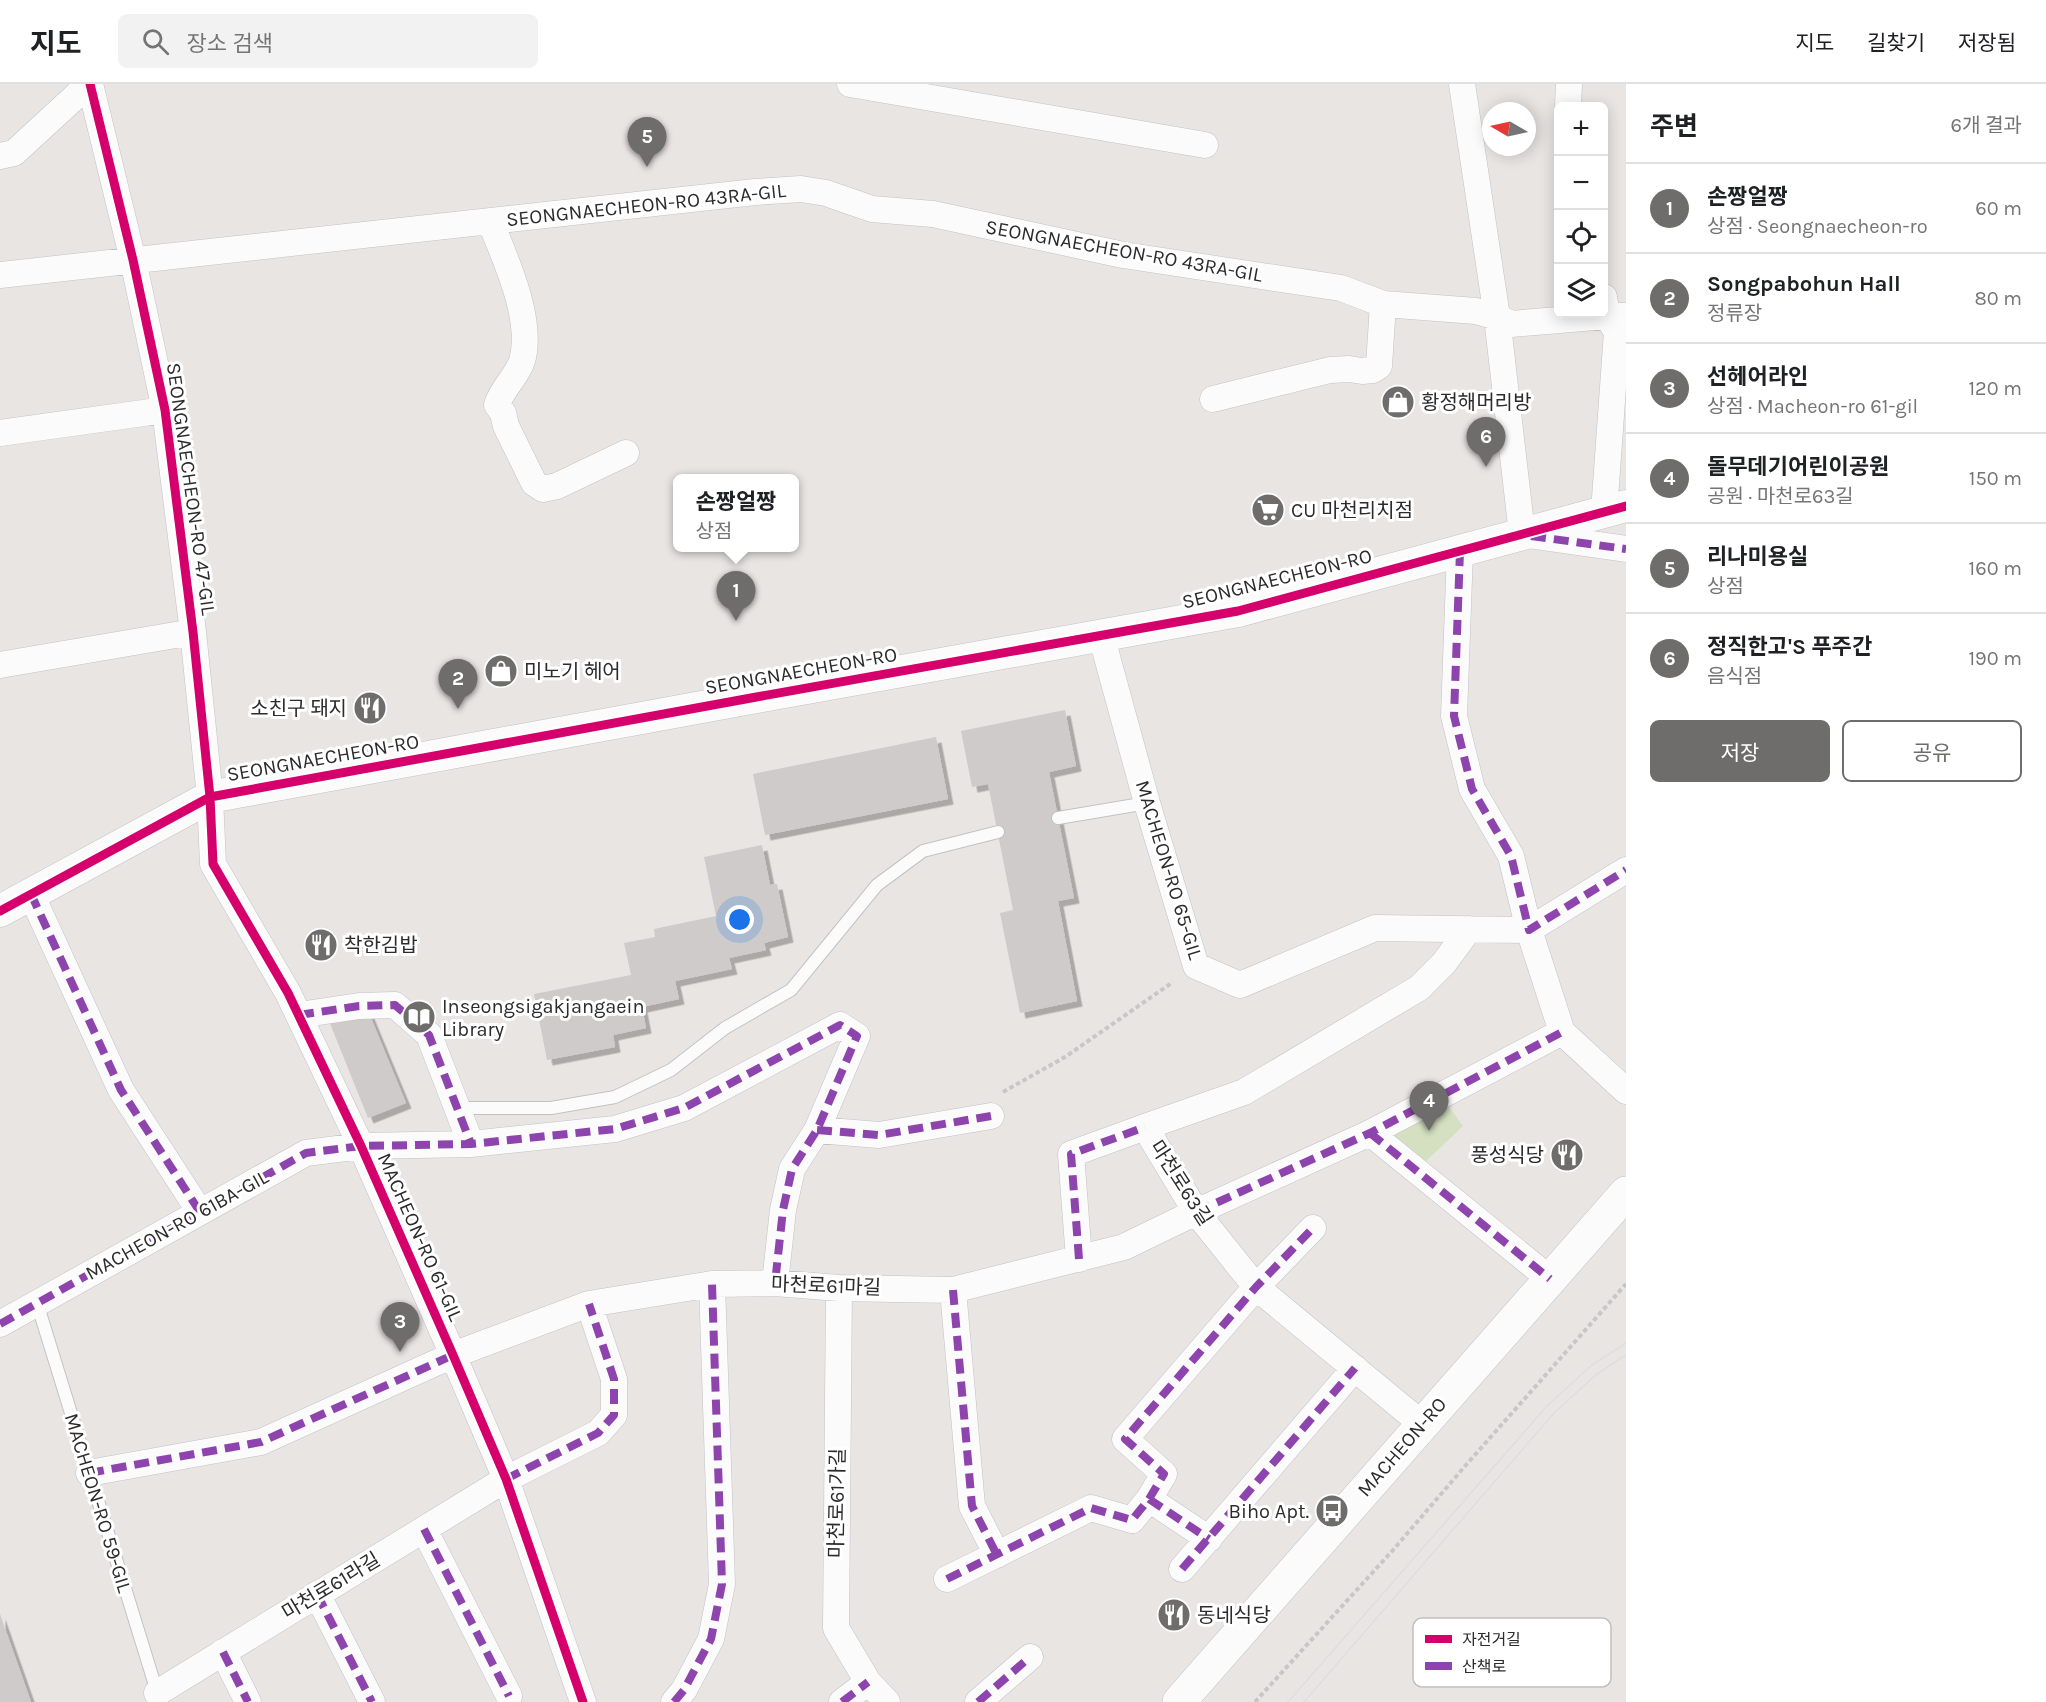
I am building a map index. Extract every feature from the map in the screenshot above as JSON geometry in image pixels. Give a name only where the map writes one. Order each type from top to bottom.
[{"type":"main road","name":"MACHEON-RO","points":[[1179,1702],[1626,1193]]},
{"type":"street","points":[[0,156],[14,153],[90,84]]},
{"type":"street","name":"SEONGNAECHEON-RO 47-GIL","points":[[90,84],[133,260],[165,410],[193,632],[210,797]]},
{"type":"street","points":[[850,84],[1205,145]]},
{"type":"street","points":[[1462,84],[1497,317],[1522,534],[1626,549]]},
{"type":"street","points":[[1568,102],[1569,84]]},
{"type":"street","name":"SEONGNAECHEON-RO 43RA-GIL","points":[[0,275],[755,192],[801,189],[826,193],[872,209],[933,214],[1123,255],[1341,288],[1383,304],[1467,310],[1497,317],[1510,324],[1612,310]]},
{"type":"street","points":[[489,221],[513,277],[525,338],[517,374],[501,394],[497,405],[503,413],[506,426],[534,483],[543,489],[557,486],[626,453]]},
{"type":"street","points":[[1213,399],[1330,370],[1373,370],[1379,366],[1383,304]]},
{"type":"street","points":[[1612,310],[1617,332],[1615,509]]},
{"type":"street","points":[[0,433],[165,410]]},
{"type":"street","name":"SEONGNAECHEON-RO","points":[[0,911],[210,797],[1238,611],[1615,509]]},
{"type":"street","points":[[1460,551],[1454,716],[1472,789],[1512,856],[1529,930],[1562,1032],[1626,1091]]},
{"type":"street","name":"SEONGNAECHEON-RO 47-GIL","points":[[0,665],[193,632]]},
{"type":"street","name":"MACHEON-RO 65-GIL","points":[[1101,636],[1196,966],[1240,985],[1375,928],[1529,930]]},
{"type":"street","name":"MACHEON-RO 61-GIL","points":[[210,797],[213,864],[288,993],[361,1146],[506,1479],[583,1702]]},
{"type":"street","points":[[1529,930],[1626,870]]},
{"type":"street","points":[[31,894],[121,1090],[200,1212]]},
{"type":"street","name":"마천로63길","points":[[1422,1424],[1256,1287],[1196,1212],[1145,1126],[1244,1092],[1419,988],[1444,963],[1469,929]]},
{"type":"street","points":[[298,1015],[359,1006],[395,1005],[429,1035],[471,1144]]},
{"type":"street","name":"MACHEON-RO 61BA-GIL","points":[[0,1324],[306,1153],[361,1146],[471,1144],[615,1129],[684,1108],[840,1025],[858,1036],[818,1130]]},
{"type":"street","name":"마천로61마길","points":[[89,1473],[261,1442],[453,1355],[589,1304],[712,1284],[775,1283],[839,1288],[953,1290],[1124,1247],[1370,1133],[1562,1032]]},
{"type":"street","points":[[775,1283],[783,1210],[792,1169],[818,1130],[879,1136],[992,1105]]},
{"type":"street","points":[[1079,1259],[1071,1154],[1145,1126]]},
{"type":"street","points":[[1370,1133],[1550,1279]]},
{"type":"street","points":[[947,1579],[1090,1508],[1132,1520],[1149,1499],[1164,1474],[1125,1438],[1256,1287],[1313,1228]]},
{"type":"street","points":[[674,1702],[684,1690],[711,1639],[722,1584],[712,1284]]},
{"type":"street","name":"마천로61가길","points":[[839,1288],[836,1628],[868,1682],[887,1702]]},
{"type":"street","points":[[953,1290],[972,1506],[997,1555]]},
{"type":"street","name":"마천로61라길","points":[[158,1697],[223,1652],[506,1479],[598,1433],[614,1415],[614,1379],[589,1304]]},
{"type":"street","points":[[1182,1569],[1354,1368]]},
{"type":"street","points":[[1149,1499],[1209,1539]]},
{"type":"street","points":[[424,1529],[509,1696]]},
{"type":"street","points":[[317,1594],[372,1702]]},
{"type":"street","points":[[223,1652],[248,1702]]},
{"type":"street","points":[[978,1702],[1030,1657]]},
{"type":"street","points":[[842,1702],[868,1682]]},
{"type":"lane","points":[[1058,818],[1148,803]]},
{"type":"lane","points":[[457,1108],[551,1108],[615,1097],[671,1070],[725,1028],[791,990],[877,885],[922,851],[998,832]]},
{"type":"lane","name":"MACHEON-RO 59-GIL","points":[[37,1303],[158,1697]]},
{"type":"path","points":[[992,1105],[1003,1092],[1065,1057],[1196,966]]},
{"type":"path","points":[[1255,1702],[1393,1550],[1626,1284]]},
{"type":"green space","points":[[1445,1102],[1463,1126],[1426,1161],[1394,1135]]},
{"type":"building","points":[[1065,710],[1076,766],[1049,772],[1074,898],[1058,901],[1077,1001],[1020,1013],[1000,913],[1013,910],[988,784],[972,787],[961,731]]},
{"type":"building","points":[[936,737],[948,799],[765,835],[753,774]]},
{"type":"building","points":[[762,845],[770,885],[777,884],[788,937],[764,943],[766,950],[729,958],[732,969],[675,981],[679,999],[642,1007],[646,1028],[613,1035],[615,1047],[547,1060],[534,994],[631,975],[624,943],[655,937],[654,929],[716,916],[704,857]]},
{"type":"building","points":[[366,1006],[406,1103],[368,1118],[329,1021]]},
{"type":"building","points":[[0,1614],[31,1702],[0,1702]]},
{"type":"tram line","points":[[1288,1702],[1547,1406],[1592,1365],[1626,1343]]},
{"type":"tram line","points":[[1304,1702],[1554,1413],[1597,1374],[1626,1355]]},
{"type":"marked path","points":[[1531,536],[1626,549]]},
{"type":"marked path","points":[[1460,551],[1454,716],[1472,789],[1511,856],[1529,930],[1626,870]]},
{"type":"marked path","points":[[31,894],[121,1090],[200,1212]]},
{"type":"marked path","points":[[299,1015],[359,1006],[395,1005],[429,1035],[471,1144]]},
{"type":"marked path","points":[[0,1324],[306,1153],[361,1146],[471,1144],[615,1129],[684,1108],[840,1025],[857,1036],[817,1130],[792,1169],[783,1210],[775,1283]]},
{"type":"marked path","points":[[1196,1212],[1370,1133],[1562,1032]]},
{"type":"marked path","points":[[817,1130],[879,1135],[991,1116]]},
{"type":"marked path","points":[[1079,1259],[1071,1154],[1145,1127]]},
{"type":"marked path","points":[[1370,1133],[1550,1279]]},
{"type":"marked path","points":[[947,1579],[1091,1508],[1132,1520],[1149,1499],[1164,1474],[1125,1439],[1256,1287],[1313,1228]]},
{"type":"marked path","points":[[674,1702],[684,1690],[711,1639],[722,1584],[712,1284]]},
{"type":"marked path","points":[[953,1290],[972,1506],[997,1555]]},
{"type":"marked path","points":[[506,1479],[598,1433],[614,1415],[614,1379],[589,1304]]},
{"type":"marked path","points":[[89,1473],[261,1442],[453,1355]]},
{"type":"marked path","points":[[1182,1569],[1355,1368]]},
{"type":"marked path","points":[[1149,1499],[1209,1539]]},
{"type":"marked path","points":[[424,1529],[509,1696]]},
{"type":"marked path","points":[[317,1594],[372,1702]]},
{"type":"marked path","points":[[223,1652],[248,1702]]},
{"type":"marked path","points":[[978,1702],[1030,1657]]},
{"type":"marked path","points":[[842,1702],[868,1682]]},
{"type":"cycle path","points":[[90,84],[133,260],[165,410],[193,632],[210,797],[213,864],[288,993],[361,1146],[506,1479],[583,1702]]},
{"type":"cycle path","points":[[0,911],[210,797],[1238,611],[1626,506]]},
{"type":"place","name":"리나미용실","points":[[647,167]]},
{"type":"place","name":"황정해머리방","points":[[1398,402]]},
{"type":"place","name":"정직한고'S 푸주간","points":[[1486,467]]},
{"type":"place","name":"CU 마천리치점","points":[[1268,510]]},
{"type":"place","name":"손짱얼짱","points":[[736,621]]},
{"type":"place","name":"미노기 헤어","points":[[501,671]]},
{"type":"place","name":"소친구 돼지","points":[[370,708]]},
{"type":"place","name":"Songpabohun Hall","points":[[458,709]]},
{"type":"place","name":"착한김밥","points":[[321,945]]},
{"type":"place","name":"Inseongsigakjangaein Library","points":[[419,1017]]},
{"type":"place","name":"돌무데기어린이공원","points":[[1429,1131]]},
{"type":"place","name":"풍성식당","points":[[1567,1155]]},
{"type":"place","name":"선헤어라인","points":[[400,1352]]},
{"type":"place","name":"Biho Apt.","points":[[1332,1511]]},
{"type":"place","name":"동네식당","points":[[1174,1615]]}]
